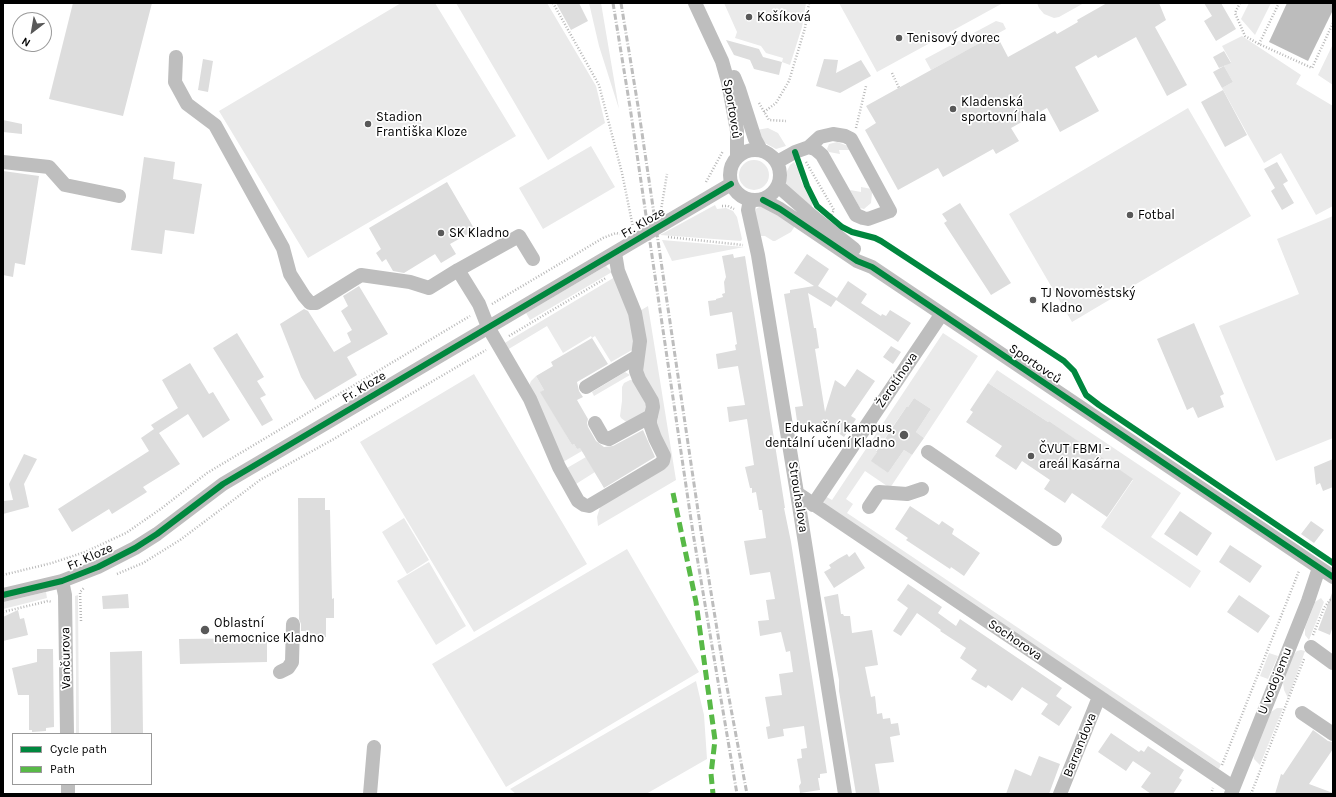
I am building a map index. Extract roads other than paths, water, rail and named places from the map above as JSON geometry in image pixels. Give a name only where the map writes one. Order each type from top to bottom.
[{"type":"street","name":"Sportovců","points":[[695,3],[722,61],[728,82],[737,131],[737,157]]},
{"type":"street","points":[[176,57],[175,82],[187,104],[215,125],[284,248],[290,274],[310,303],[316,303],[361,275],[410,282],[429,288],[519,236],[533,259]]},
{"type":"street","name":"Sportovců","points":[[722,61],[732,74],[739,89],[755,139],[761,150]]},
{"type":"street","points":[[756,200],[774,193],[778,186],[781,178],[777,162],[795,152],[809,147],[820,137],[826,135],[839,135],[851,139],[890,212],[868,219],[856,215],[822,155],[815,149],[809,147]]},
{"type":"street","name":"Sportovců","points":[[777,162],[768,153],[761,150],[750,150],[742,153],[737,157],[730,170],[732,184],[736,191],[742,197],[756,200],[780,209],[857,261],[872,267],[941,315],[1333,577]]},
{"type":"street","points":[[3,162],[49,167],[65,185],[119,196]]},
{"type":"street","name":"Fr. Kloze","points":[[3,595],[62,581],[98,567],[135,548],[157,534],[223,484],[732,184]]},
{"type":"street","name":"Sportovců","points":[[778,186],[811,215],[865,258],[872,267]]},
{"type":"street","name":"Strouhalova","points":[[756,200],[748,210],[758,255],[844,794]]},
{"type":"street","points":[[458,270],[481,310],[488,327],[530,399],[559,467],[581,504],[591,505],[663,461],[663,453],[651,427],[650,420],[653,410],[652,401],[636,371],[640,341],[635,313],[618,271],[615,253]]},
{"type":"street","name":"Žerotínova","points":[[813,505],[941,315]]},
{"type":"street","points":[[586,387],[638,356]]},
{"type":"street","points":[[596,423],[603,437],[609,439],[651,416]]},
{"type":"street","points":[[928,452],[1055,539]]},
{"type":"street","points":[[869,507],[879,492],[906,494],[922,489]]},
{"type":"street","name":"Sochorova","points":[[797,493],[1099,697],[1213,780],[1232,791]]},
{"type":"street","name":"U vodojemu","points":[[1232,791],[1320,568]]},
{"type":"street","name":"Vančurova","points":[[62,581],[64,595],[67,733]]},
{"type":"street","points":[[280,672],[288,668],[292,662],[293,624]]},
{"type":"street","points":[[1310,646],[1332,659]]},
{"type":"street","name":"Barrandova","points":[[1060,794],[1099,697]]},
{"type":"street","points":[[1302,713],[1332,731]]},
{"type":"street","points":[[370,794],[374,747]]},
{"type":"railway","points":[[613,3],[630,107],[693,533],[737,794]]},
{"type":"railway","points":[[621,3],[638,106],[701,531],[723,666],[747,794]]},
{"type":"place","name":"Košíková","points":[[749,17]]},
{"type":"place","name":"Tenisový dvorec","points":[[899,38]]},
{"type":"place","name":"Kladenská sportovní hala","points":[[953,109]]},
{"type":"place","name":"Stadion Františka Kloze","points":[[368,124]]},
{"type":"place","name":"Fotbal","points":[[1130,215]]},
{"type":"place","name":"SK Kladno","points":[[441,233]]},
{"type":"place","name":"TJ Novoměstský Kladno","points":[[1033,300]]},
{"type":"place","name":"Edukační kampus, dentální učení Kladno","points":[[904,435]]},
{"type":"place","name":"ČVUT FBMI - areál Kasárna","points":[[1031,456]]},
{"type":"place","name":"Oblastní nemocnice Kladno","points":[[205,630]]}]
